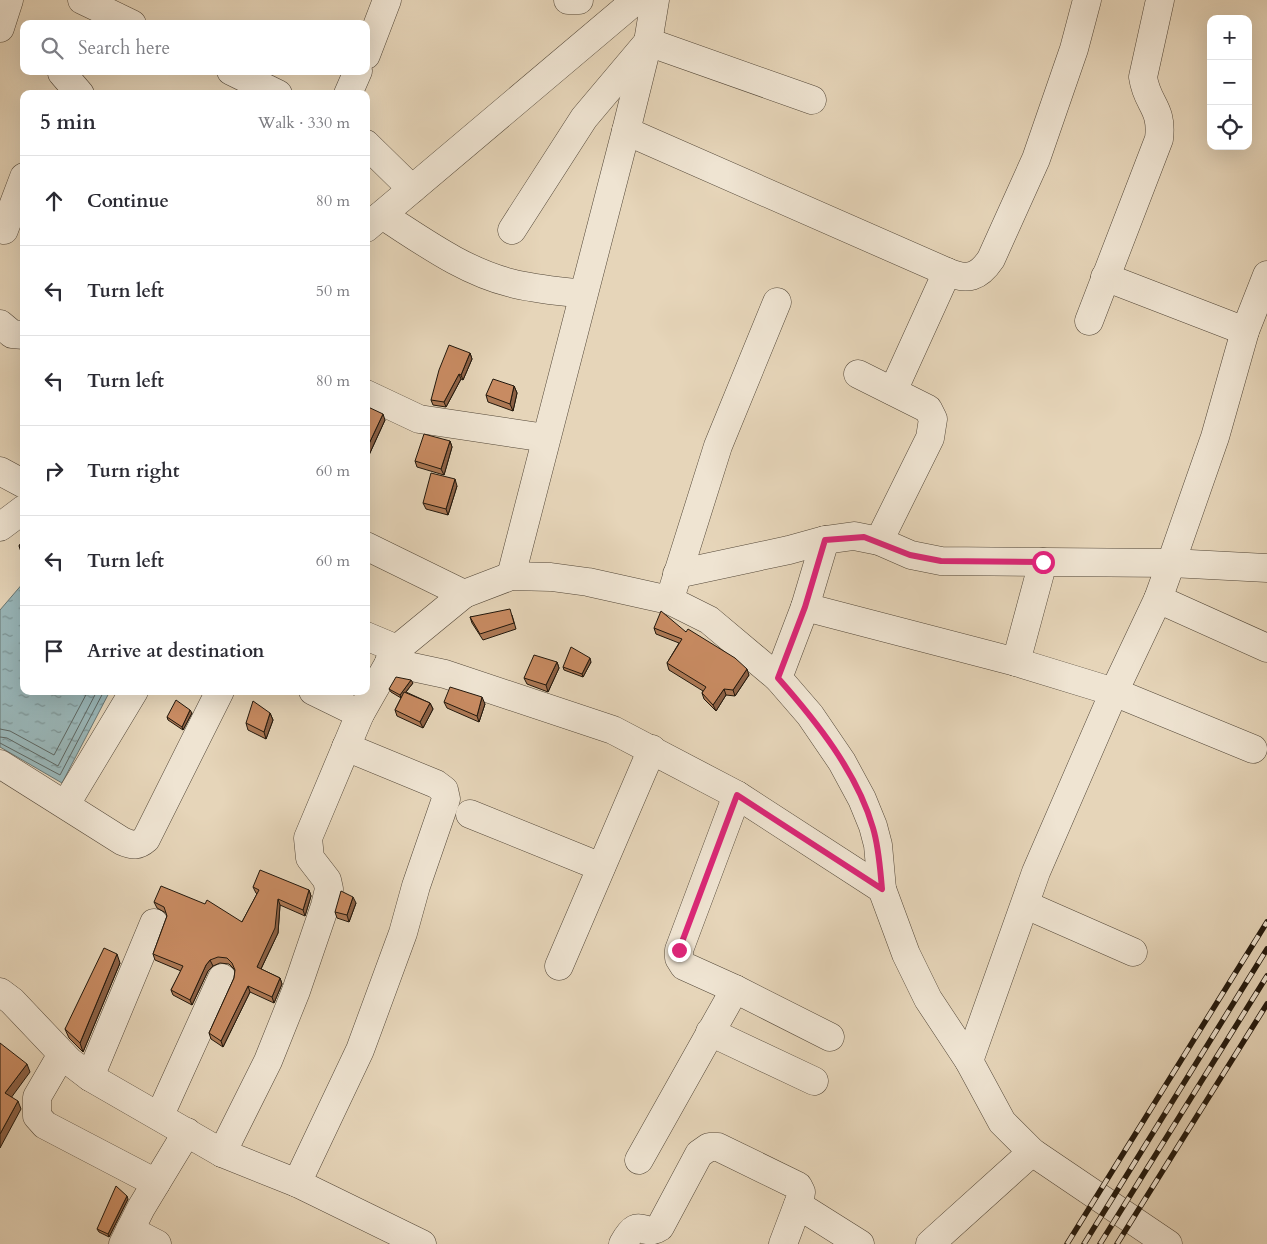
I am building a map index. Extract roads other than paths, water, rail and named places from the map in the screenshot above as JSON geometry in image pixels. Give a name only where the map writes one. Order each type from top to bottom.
[{"type":"street","points":[[0,28],[9,0]]},
{"type":"street","points":[[370,44],[387,0]]},
{"type":"street","points":[[568,0],[580,0]]},
{"type":"street","points":[[583,294],[511,283],[483,274],[374,222],[529,93],[636,0]]},
{"type":"street","points":[[511,576],[626,131],[648,42],[655,0]]},
{"type":"street","points":[[626,131],[947,272],[964,278],[973,277],[984,270],[991,258],[1036,159],[1074,48],[1087,0]]},
{"type":"street","points":[[1090,321],[1160,139],[1161,124],[1159,113],[1145,90],[1143,77],[1160,0]]},
{"type":"street","points":[[89,7],[122,20]]},
{"type":"street","points":[[648,42],[812,100]]},
{"type":"street","points":[[512,230],[584,118],[648,42]]},
{"type":"street","points":[[239,75],[270,90]]},
{"type":"street","points":[[350,90],[356,75]]},
{"type":"street","points":[[60,79],[75,90]]},
{"type":"street","points":[[370,148],[412,189]]},
{"type":"street","points":[[9,231],[20,191]]},
{"type":"street","points":[[893,391],[947,272]]},
{"type":"street","points":[[1106,277],[1245,331]]},
{"type":"street","points":[[969,1061],[1050,840],[1114,692],[1158,599],[1215,437],[1245,331],[1266,278]]},
{"type":"street","points":[[669,600],[718,446],[777,302]]},
{"type":"street","points":[[0,324],[12,334],[20,335]]},
{"type":"street","points":[[858,374],[928,409],[934,419],[930,438],[879,541]]},
{"type":"street","points":[[370,396],[419,419],[546,438]]},
{"type":"street","points":[[0,471],[20,482]]},
{"type":"street","points":[[0,527],[20,512]]},
{"type":"street","points":[[677,574],[789,550],[825,540],[854,536],[879,541],[910,555],[941,561],[1266,564]]},
{"type":"street","points":[[778,678],[805,607],[825,540]]},
{"type":"street","points":[[370,548],[464,594]]},
{"type":"street","points":[[1016,662],[1043,562]]},
{"type":"street","points":[[222,1153],[268,1061],[296,991],[325,906],[329,889],[328,880],[310,858],[308,838],[360,714],[393,656],[464,594],[511,576],[551,577],[588,582],[669,600],[709,620],[778,678],[810,715],[842,762],[862,799],[878,845],[882,889],[906,954],[928,999],[969,1061],[1002,1122],[1032,1152],[1168,1244]]},
{"type":"street","points":[[1158,599],[1267,648]]},
{"type":"street","points":[[805,607],[1016,662],[1114,692],[1253,749]]},
{"type":"street","points":[[370,639],[393,656],[577,717],[613,730],[652,749],[737,795],[882,889]]},
{"type":"street","points":[[66,804],[132,695]]},
{"type":"street","points":[[0,764],[66,804],[122,842],[139,845],[146,838],[218,695]]},
{"type":"street","points":[[322,695],[360,714]]},
{"type":"street","points":[[297,1183],[360,1050],[403,933],[416,886],[446,799],[444,790],[436,784],[346,747]]},
{"type":"street","points":[[559,966],[652,749]]},
{"type":"street","points":[[737,795],[679,950],[679,958],[684,966],[830,1036]]},
{"type":"street","points":[[470,814],[601,867]]},
{"type":"street","points":[[1026,905],[1133,952]]},
{"type":"street","points":[[90,1077],[154,923]]},
{"type":"street","points":[[160,1115],[222,978]]},
{"type":"street","points":[[639,1160],[735,989]]},
{"type":"street","points":[[0,992],[12,1001],[62,1054],[90,1077],[160,1115],[222,1153],[297,1183],[412,1242]]},
{"type":"street","points":[[710,1032],[814,1081]]},
{"type":"street","points":[[62,1054],[37,1097],[37,1116],[45,1125],[156,1183]]},
{"type":"street","points":[[157,1244],[127,1237],[156,1183],[187,1132]]},
{"type":"street","points":[[623,1244],[631,1230],[636,1227],[651,1230],[660,1227],[699,1154],[709,1147],[718,1147],[798,1186],[801,1192],[798,1204],[782,1244]]},
{"type":"street","points":[[930,1244],[1032,1152]]},
{"type":"street","points":[[798,1204],[860,1244]]},
{"type":"water","points":[[20,587],[20,695],[108,695],[62,783],[0,747],[0,610]]},
{"type":"railway","points":[[1067,1244],[1267,922]]},
{"type":"railway","points":[[1084,1244],[1267,949]]},
{"type":"railway","points":[[1100,1244],[1267,976]]},
{"type":"railway","points":[[1117,1244],[1267,1004]]}]
